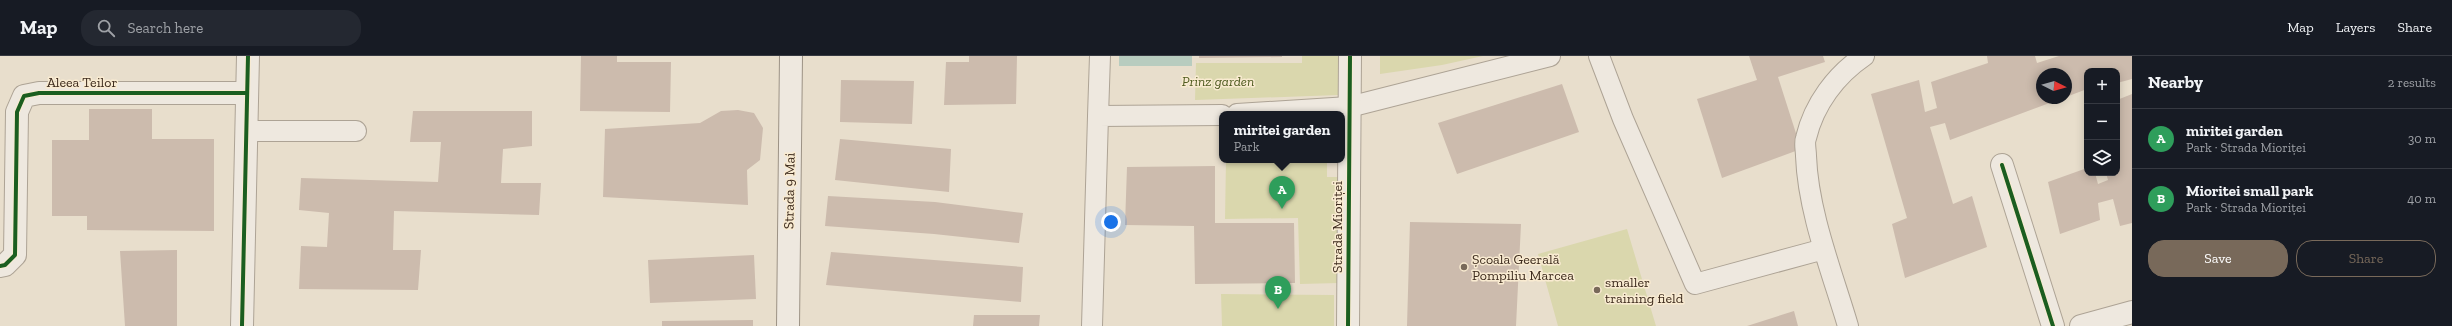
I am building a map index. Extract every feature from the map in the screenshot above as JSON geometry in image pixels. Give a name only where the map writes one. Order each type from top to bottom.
[{"type":"street","points":[[242,326],[248,56]]},
{"type":"street","name":"Strada 9 Mai","points":[[788,326],[791,56]]},
{"type":"street","name":"Strada Mioriței","points":[[1348,326],[1348,107],[1350,56]]},
{"type":"street","name":"Aleea Teilor","points":[[0,266],[5,265],[15,255],[17,112],[24,96],[39,93],[247,93]]},
{"type":"street","points":[[2002,165],[2053,326]]},
{"type":"street","points":[[2081,326],[2132,312]]},
{"type":"lane","points":[[1092,326],[1100,56]]},
{"type":"lane","points":[[1285,111],[1348,107],[1550,56]]},
{"type":"lane","points":[[1599,56],[1623,119],[1695,284],[1824,249]]},
{"type":"lane","points":[[1848,326],[1824,249],[1806,176],[1805,139],[1826,91],[1854,63],[1864,56]]},
{"type":"lane","points":[[1098,116],[1219,115]]},
{"type":"lane","points":[[247,130],[356,131]]},
{"type":"green space","name":"Prinz garden","points":[[1302,56],[1339,56],[1339,95],[1195,100],[1196,63],[1302,63]]},
{"type":"green space","points":[[1380,56],[1483,56],[1442,65],[1380,74]]},
{"type":"green space","points":[[1226,163],[1327,163],[1327,177],[1340,177],[1339,283],[1300,284],[1298,218],[1225,219]]},
{"type":"green space","name":"smaller training field","points":[[1627,229],[1656,326],[1558,326],[1538,254]]},
{"type":"green space","points":[[1221,294],[1334,295],[1334,326],[1222,326]]},
{"type":"shaded area","points":[[1119,56],[1192,56],[1192,66],[1119,66]]},
{"type":"building","points":[[581,56],[617,56],[617,62],[671,62],[670,112],[580,111]]},
{"type":"building","points":[[969,56],[1017,56],[1016,104],[944,105],[946,62],[969,62]]},
{"type":"building","points":[[1199,56],[1282,56],[1282,57],[1199,58]]},
{"type":"building","points":[[1749,56],[1823,56],[1825,62],[1778,77],[1801,149],[1722,178],[1697,99],[1757,80]]},
{"type":"building","points":[[1987,56],[2035,56],[2037,63],[2059,56],[2132,56],[2132,79],[2120,82],[2120,68],[2084,68],[2084,90],[2072,95],[2072,68],[2036,68],[2036,104],[2047,104],[1950,140],[1945,123],[1930,127],[1953,204],[1972,196],[1987,247],[1905,278],[1892,224],[1907,218],[1871,94],[1919,80],[1925,112],[1937,108],[1931,82],[1988,63]]},
{"type":"building","points":[[841,80],[914,81],[912,124],[840,122]]},
{"type":"building","points":[[1562,84],[1579,132],[1457,174],[1438,123]]},
{"type":"building","points":[[2132,94],[2132,223],[2120,226],[2113,199],[2098,203],[2100,220],[2060,234],[2048,182],[2084,169],[2084,176],[2096,176],[2098,184],[2108,180],[2107,176],[2120,176],[2120,99]]},
{"type":"building","points":[[89,109],[152,109],[152,139],[214,139],[214,231],[87,230],[87,216],[52,216],[52,140],[89,140]]},
{"type":"building","points":[[738,110],[754,113],[763,128],[760,160],[747,170],[748,205],[603,197],[605,129],[700,123],[721,111]]},
{"type":"building","points":[[413,111],[532,111],[532,146],[503,149],[501,183],[541,183],[539,215],[394,211],[393,250],[421,250],[418,290],[299,289],[301,246],[327,247],[329,213],[299,210],[301,178],[438,182],[441,142],[410,142]]},
{"type":"building","points":[[840,139],[951,149],[949,192],[835,180]]},
{"type":"building","points":[[1215,166],[1215,223],[1294,223],[1295,283],[1195,284],[1194,226],[1125,225],[1127,167]]},
{"type":"building","points":[[828,196],[935,202],[1023,213],[1019,243],[934,234],[825,226]]},
{"type":"building","name":"Școala Geerală Pompiliu Marcea","points":[[1410,222],[1521,224],[1516,326],[1407,326]]},
{"type":"building","points":[[177,250],[177,326],[125,326],[120,251]]},
{"type":"building","points":[[831,252],[1023,267],[1021,302],[826,285]]},
{"type":"building","points":[[754,255],[756,299],[650,303],[648,260]]},
{"type":"building","points":[[1794,311],[1798,326],[1747,326]]},
{"type":"building","points":[[974,315],[1040,315],[1039,326],[973,326]]},
{"type":"building","points":[[753,320],[753,326],[662,326],[662,321]]},
{"type":"cycle path","points":[[242,326],[248,56]]},
{"type":"cycle path","points":[[1348,326],[1350,56]]},
{"type":"cycle path","points":[[0,266],[5,265],[15,255],[17,112],[24,96],[39,93],[247,93]]},
{"type":"cycle path","points":[[2002,165],[2053,326]]},
{"type":"place","name":"miritei garden","points":[[1282,209]]},
{"type":"place","name":"Școala Geerală Pompiliu Marcea","points":[[1464,267]]},
{"type":"place","name":"smaller training field","points":[[1597,290]]},
{"type":"place","name":"Mioritei small park","points":[[1278,309]]}]
